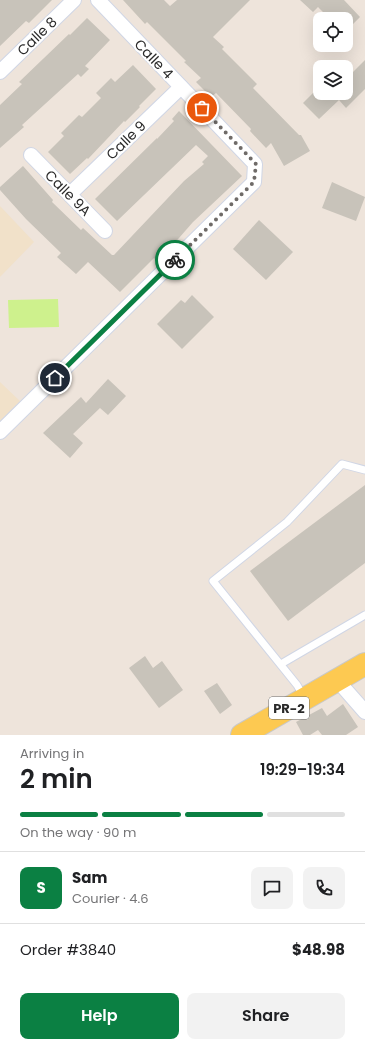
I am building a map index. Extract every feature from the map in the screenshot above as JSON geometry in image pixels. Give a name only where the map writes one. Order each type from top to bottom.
[{"type":"main road","name":"PR-2","points":[[242,735],[365,664]]},
{"type":"street","name":"Calle 8","points":[[0,72],[74,0]]},
{"type":"street","name":"Calle 4","points":[[0,432],[254,182],[256,164],[98,0]]},
{"type":"street","name":"Calle 9","points":[[70,194],[181,87]]},
{"type":"street","name":"Calle 9A","points":[[31,155],[105,231]]},
{"type":"street","points":[[337,680],[365,712]]},
{"type":"lane","points":[[305,698],[281,664],[212,581],[287,522],[342,464],[365,470]]},
{"type":"lane","points":[[281,664],[365,616]]},
{"type":"shaded area","points":[[0,206],[34,242],[0,277]]},
{"type":"shaded area","points":[[0,382],[21,402],[0,422]]},
{"type":"green space","points":[[58,299],[59,327],[9,328],[8,300]]},
{"type":"building","points":[[0,0],[52,0],[29,23],[26,21],[0,46]]},
{"type":"building","points":[[123,0],[164,0],[170,6],[177,0],[250,0],[213,37],[224,47],[222,49],[257,84],[253,88],[299,135],[301,135],[310,151],[284,166],[271,143],[266,148],[250,131],[251,129],[216,93],[211,97],[196,82],[201,78],[184,62],[186,61],[147,22],[145,24]]},
{"type":"building","points":[[300,0],[344,0],[360,17],[353,24],[353,12],[323,12],[318,7],[313,12]]},
{"type":"building","points":[[87,18],[110,40],[85,66],[89,69],[81,77],[78,74],[22,125],[24,127],[0,148],[0,105],[22,84],[19,82]]},
{"type":"building","points":[[365,60],[365,89],[346,108],[339,100],[353,100],[353,72]]},
{"type":"building","points":[[133,65],[156,89],[88,159],[87,158],[70,174],[48,152],[64,136],[61,133],[79,115],[82,117],[101,98],[96,93],[111,78],[115,82]]},
{"type":"building","points":[[313,93],[313,100],[339,100],[319,119],[303,103]]},
{"type":"building","points":[[179,111],[242,176],[193,222],[158,262],[154,258],[120,292],[88,262],[76,274],[57,257],[61,253],[26,219],[0,190],[0,187],[23,166],[53,200],[52,202],[81,230],[83,228],[112,255],[114,255],[184,181],[204,164],[202,162],[208,156],[196,145],[117,221],[95,199],[157,139],[174,121],[172,119]]},
{"type":"building","points":[[332,182],[365,197],[356,221],[322,208]]},
{"type":"building","points":[[259,220],[293,252],[266,280],[233,249]]},
{"type":"building","points":[[192,295],[214,317],[182,349],[157,324],[181,300],[185,303]]},
{"type":"building","points":[[108,379],[126,396],[108,415],[100,408],[73,434],[83,443],[70,458],[43,433],[81,397],[86,403]]},
{"type":"building","points":[[365,485],[365,563],[288,621],[250,571]]},
{"type":"building","points":[[145,656],[153,668],[162,661],[183,690],[159,708],[129,668]]},
{"type":"building","points":[[217,683],[232,705],[220,714],[204,691]]},
{"type":"building","points":[[343,704],[358,727],[346,735],[322,735],[318,730],[310,735],[303,735],[296,722],[322,708],[327,716]]},
{"type":"way so far","points":[[175,260],[254,182],[256,164],[202,108]]},
{"type":"route","points":[[55,378],[175,260]]}]
